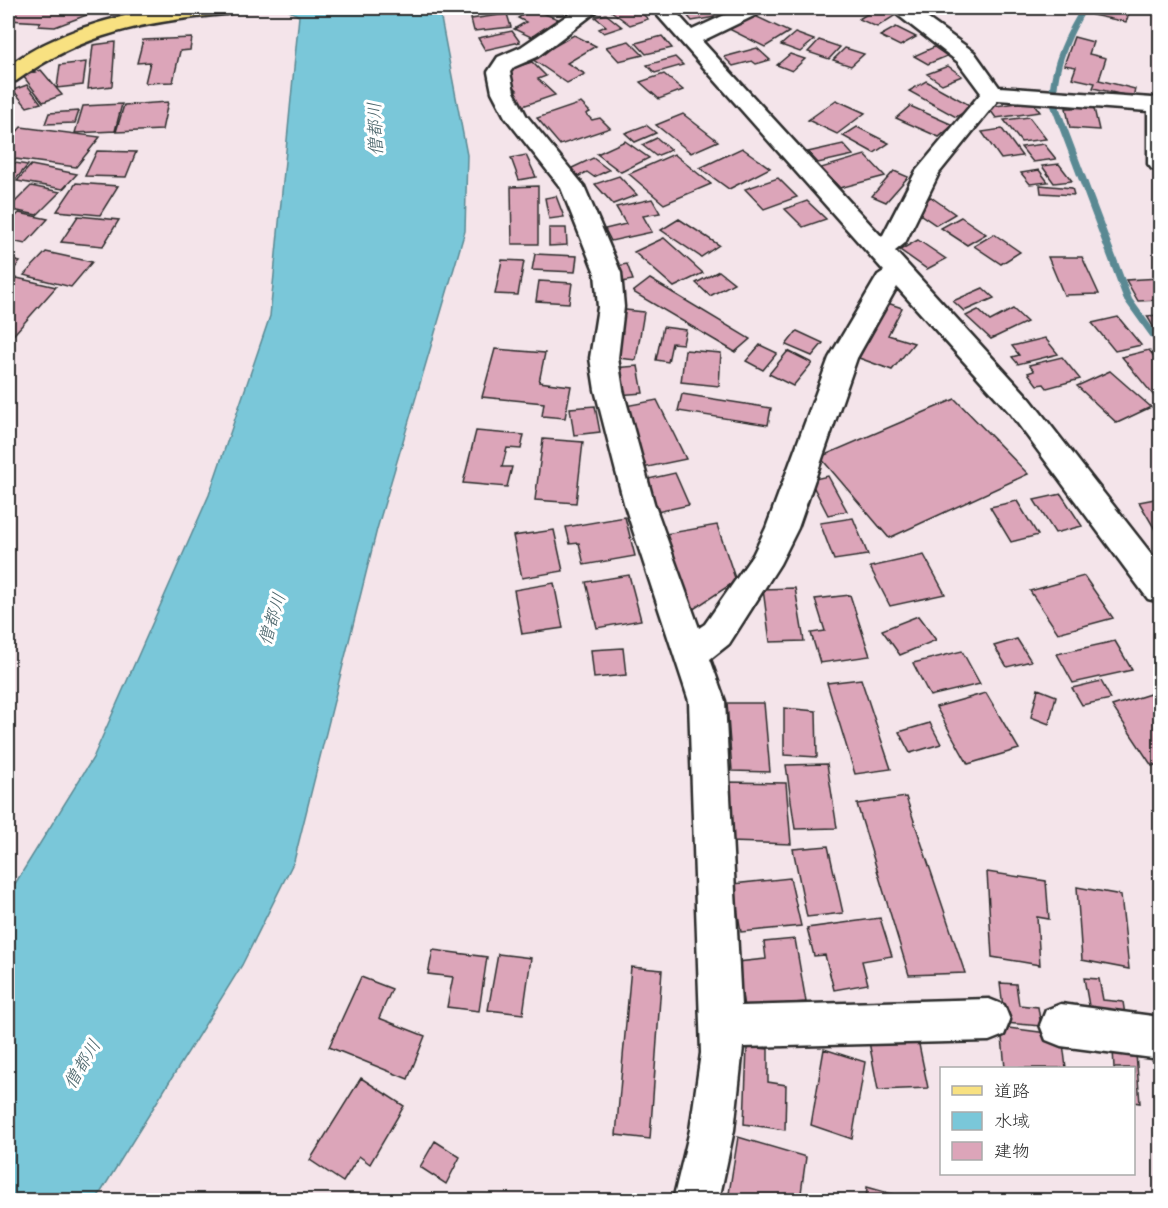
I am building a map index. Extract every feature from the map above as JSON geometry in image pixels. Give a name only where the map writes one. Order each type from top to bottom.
[{"type":"main road","points":[[8,76],[63,42],[103,28],[165,13],[215,8]]},
{"type":"street","points":[[591,8],[529,52],[506,62],[499,72],[503,92],[516,117],[572,186],[609,273],[611,307],[604,358],[609,390],[639,503],[707,701],[722,1053],[712,1130],[696,1200]]},
{"type":"street","points":[[662,8],[1020,406],[1161,590]]},
{"type":"street","points":[[688,38],[710,31],[755,8]]},
{"type":"street","points":[[901,8],[966,57],[992,93]]},
{"type":"street","points":[[880,248],[892,243],[928,171],[992,93]]},
{"type":"street","points":[[992,93],[1160,103],[1158,153],[1161,164]]},
{"type":"street","points":[[690,654],[717,634],[764,564],[782,528],[843,358],[887,281],[901,272]]},
{"type":"street","points":[[720,1027],[989,1020]]},
{"type":"street","points":[[1061,1025],[1161,1038]]},
{"type":"water","name":"僧都川","points":[[284,8],[439,8],[467,155],[465,231],[377,529],[294,861],[242,965],[96,1200],[8,1200],[8,895],[93,758],[209,495],[270,316],[299,16]]},
{"type":"building","points":[[8,8],[105,8],[55,27],[38,26],[41,22],[8,20]]},
{"type":"building","points":[[470,8],[496,8],[497,12],[473,15]]},
{"type":"building","points":[[607,8],[636,8],[648,19],[630,25]]},
{"type":"building","points":[[681,8],[707,8],[715,17],[692,21]]},
{"type":"building","points":[[877,8],[886,8],[899,13],[877,27],[859,19]]},
{"type":"building","points":[[1095,8],[1131,8],[1126,22],[1092,15]]},
{"type":"building","points":[[532,9],[558,19],[531,37],[514,29],[526,22],[518,18]]},
{"type":"building","points":[[507,14],[511,27],[474,31],[471,19]]},
{"type":"building","points":[[606,14],[622,27],[604,33],[599,29],[606,26],[595,17]]},
{"type":"building","points":[[753,15],[789,32],[765,47],[729,29]]},
{"type":"building","points":[[896,27],[916,37],[900,46],[880,36]]},
{"type":"building","points":[[512,31],[520,42],[485,50],[478,38]]},
{"type":"building","points":[[795,33],[814,40],[800,52],[781,45]]},
{"type":"building","points":[[574,35],[596,46],[567,63],[585,74],[567,83],[532,59]]},
{"type":"building","points":[[662,36],[672,48],[646,54],[636,43]]},
{"type":"building","points":[[1074,37],[1093,42],[1089,54],[1106,58],[1099,80],[1135,89],[1133,97],[1093,88],[1095,83],[1072,78],[1076,67],[1064,65]]},
{"type":"building","points":[[192,38],[190,50],[180,51],[173,82],[145,83],[150,62],[137,63],[143,40]]},
{"type":"building","points":[[819,40],[840,47],[829,59],[808,52]]},
{"type":"building","points":[[629,41],[643,55],[619,61],[606,47]]},
{"type":"building","points":[[115,42],[112,86],[88,89],[93,45]]},
{"type":"building","points":[[934,47],[947,56],[928,64],[914,56]]},
{"type":"building","points":[[757,48],[770,60],[756,64],[752,61],[733,66],[724,57]]},
{"type":"building","points":[[845,48],[864,54],[851,66],[833,60]]},
{"type":"building","points":[[790,54],[805,59],[792,71],[777,65]]},
{"type":"building","points":[[675,57],[683,65],[655,73],[647,65]]},
{"type":"building","points":[[86,62],[83,85],[57,88],[60,65]]},
{"type":"building","points":[[532,62],[546,76],[538,79],[555,95],[520,107],[507,93],[517,90],[500,72]]},
{"type":"building","points":[[948,66],[962,76],[942,84],[927,74]]},
{"type":"building","points":[[41,70],[62,95],[43,102],[23,76]]},
{"type":"building","points":[[664,74],[683,90],[659,99],[640,82]]},
{"type":"building","points":[[926,81],[973,107],[956,117],[909,91]]},
{"type":"building","points":[[27,85],[41,103],[27,107],[13,90]]},
{"type":"building","points":[[836,100],[865,113],[837,134],[808,120]]},
{"type":"building","points":[[1032,101],[1040,112],[996,118],[988,107]]},
{"type":"building","points":[[168,102],[162,130],[116,132],[124,105]]},
{"type":"building","points":[[1072,102],[1093,104],[1099,130],[1070,128],[1066,108],[1073,108]]},
{"type":"building","points":[[581,103],[590,112],[586,114],[592,120],[600,118],[610,128],[560,145],[537,118]]},
{"type":"building","points":[[122,104],[115,131],[75,133],[83,106]]},
{"type":"building","points":[[910,106],[953,125],[939,137],[896,118]]},
{"type":"building","points":[[79,111],[75,123],[45,124],[49,113]]},
{"type":"building","points":[[683,114],[718,141],[691,153],[656,125]]},
{"type":"building","points":[[1029,117],[1046,139],[1021,142],[1004,120]]},
{"type":"building","points":[[646,125],[656,133],[635,142],[625,133]]},
{"type":"building","points":[[21,127],[100,137],[76,167],[8,158],[8,142]]},
{"type":"building","points":[[857,127],[889,143],[874,153],[843,136]]},
{"type":"building","points":[[1002,129],[1022,156],[1001,159],[982,132]]},
{"type":"building","points":[[657,138],[671,150],[656,156],[642,145]]},
{"type":"building","points":[[625,141],[649,158],[621,172],[597,154]]},
{"type":"building","points":[[843,144],[853,155],[818,163],[808,152]]},
{"type":"building","points":[[1044,144],[1056,159],[1033,162],[1021,147]]},
{"type":"building","points":[[742,148],[770,168],[729,189],[700,168]]},
{"type":"building","points":[[97,151],[136,152],[126,177],[85,176]]},
{"type":"building","points":[[674,154],[711,184],[664,204],[629,174]]},
{"type":"building","points":[[526,155],[536,177],[519,180],[511,158]]},
{"type":"building","points":[[865,155],[885,176],[840,188],[821,168]]},
{"type":"building","points":[[593,158],[609,170],[594,177],[587,172],[579,176],[570,169]]},
{"type":"building","points":[[8,162],[28,165],[16,179],[8,178]]},
{"type":"building","points":[[1059,164],[1072,181],[1054,183],[1042,166]]},
{"type":"building","points":[[31,165],[77,174],[63,189],[17,181]]},
{"type":"building","points":[[1039,170],[1048,182],[1030,184],[1021,173]]},
{"type":"building","points":[[894,171],[908,177],[886,202],[872,196]]},
{"type":"building","points":[[619,176],[637,195],[613,204],[595,184]]},
{"type":"building","points":[[778,178],[797,197],[764,209],[745,189]]},
{"type":"building","points":[[76,183],[118,186],[100,215],[57,211]]},
{"type":"building","points":[[1040,185],[1072,188],[1074,195],[1041,193]]},
{"type":"building","points":[[31,186],[60,192],[37,215],[8,209]]},
{"type":"building","points":[[538,186],[538,244],[512,244],[511,187]]},
{"type":"building","points":[[556,196],[564,217],[549,219],[545,198]]},
{"type":"building","points":[[931,197],[955,214],[936,225],[911,208]]},
{"type":"building","points":[[652,199],[660,213],[643,216],[652,232],[611,241],[605,229],[626,224],[616,207]]},
{"type":"building","points":[[807,201],[826,219],[803,227],[785,209]]},
{"type":"building","points":[[19,213],[48,219],[25,244],[8,240],[8,224]]},
{"type":"building","points":[[78,216],[119,220],[103,246],[61,242]]},
{"type":"building","points":[[961,217],[986,234],[967,245],[941,228]]},
{"type":"building","points":[[679,219],[719,245],[701,257],[661,230]]},
{"type":"building","points":[[549,228],[566,228],[567,245],[549,246]]},
{"type":"building","points":[[994,234],[1020,252],[1001,264],[974,246]]},
{"type":"building","points":[[664,238],[703,273],[674,287],[634,252]]},
{"type":"building","points":[[918,240],[946,259],[927,269],[900,250]]},
{"type":"building","points":[[46,252],[92,262],[71,287],[24,275]]},
{"type":"building","points":[[535,254],[577,256],[575,272],[532,270]]},
{"type":"building","points":[[1048,257],[1082,257],[1099,294],[1064,295]]},
{"type":"building","points":[[8,259],[20,262],[8,276]]},
{"type":"building","points":[[502,260],[524,261],[518,295],[495,294]]},
{"type":"building","points":[[627,264],[633,280],[616,283],[610,267]]},
{"type":"building","points":[[719,271],[734,283],[710,296],[696,283]]},
{"type":"building","points":[[17,278],[56,287],[8,341],[8,288]]},
{"type":"building","points":[[1160,278],[1160,300],[1138,301],[1126,280]]},
{"type":"building","points":[[650,279],[750,339],[735,352],[633,292]]},
{"type":"building","points":[[539,281],[572,283],[569,303],[536,301]]},
{"type":"building","points":[[983,288],[994,298],[964,311],[953,301]]},
{"type":"building","points":[[879,300],[902,308],[888,335],[914,343],[892,370],[859,358],[868,341],[858,337]]},
{"type":"building","points":[[616,309],[644,312],[636,360],[608,357]]},
{"type":"building","points":[[1013,309],[1027,322],[991,339],[966,316],[978,310],[990,321]]},
{"type":"building","points":[[1160,315],[1160,328],[1154,328],[1147,316]]},
{"type":"building","points":[[1118,317],[1141,345],[1115,351],[1092,323]]},
{"type":"building","points":[[663,327],[686,330],[683,344],[672,343],[668,362],[656,360]]},
{"type":"building","points":[[797,331],[823,343],[812,356],[786,345]]},
{"type":"building","points":[[1045,338],[1058,354],[1018,364],[1012,357],[1019,355],[1012,346]]},
{"type":"building","points":[[760,345],[777,353],[763,370],[746,361]]},
{"type":"building","points":[[495,349],[545,353],[539,382],[571,386],[565,418],[542,416],[544,403],[482,397]]},
{"type":"building","points":[[685,350],[721,353],[719,386],[681,382]]},
{"type":"building","points":[[1149,350],[1160,364],[1160,394],[1154,396],[1122,357]]},
{"type":"building","points":[[788,351],[812,363],[793,386],[769,374]]},
{"type":"building","points":[[1062,357],[1080,379],[1047,388],[1044,384],[1037,385],[1028,373],[1034,371],[1029,365]]},
{"type":"building","points":[[638,366],[643,393],[617,395],[612,368]]},
{"type":"building","points":[[1110,371],[1151,407],[1117,423],[1077,386]]},
{"type":"building","points":[[682,394],[771,408],[768,425],[678,411]]},
{"type":"building","points":[[955,399],[1028,474],[889,538],[820,457]]},
{"type":"building","points":[[657,400],[686,459],[643,468],[620,407]]},
{"type":"building","points":[[595,406],[600,432],[574,435],[570,408]]},
{"type":"building","points":[[476,431],[524,435],[521,449],[507,448],[502,467],[512,467],[507,487],[463,483]]},
{"type":"building","points":[[543,439],[583,442],[576,503],[535,500]]},
{"type":"building","points":[[675,473],[689,505],[657,512],[644,480]]},
{"type":"building","points":[[828,476],[847,511],[828,515],[810,480]]},
{"type":"building","points":[[1061,494],[1082,526],[1055,533],[1034,500]]},
{"type":"building","points":[[1160,498],[1160,538],[1139,502]]},
{"type":"building","points":[[1017,501],[1038,535],[1011,542],[990,507]]},
{"type":"building","points":[[625,517],[635,556],[584,565],[579,543],[570,544],[566,527]]},
{"type":"building","points":[[853,518],[868,555],[834,560],[820,523]]},
{"type":"building","points":[[717,525],[736,581],[689,612],[665,534]]},
{"type":"building","points":[[554,530],[563,571],[522,578],[513,536]]},
{"type":"building","points":[[924,555],[945,594],[890,606],[870,567]]},
{"type":"building","points":[[629,575],[641,620],[597,628],[586,582]]},
{"type":"building","points":[[1084,576],[1113,618],[1058,633],[1030,591]]},
{"type":"building","points":[[554,583],[563,628],[522,634],[514,590]]},
{"type":"building","points":[[795,588],[804,641],[770,642],[763,589]]},
{"type":"building","points":[[850,595],[870,656],[820,663],[811,633],[825,631],[815,599]]},
{"type":"building","points":[[918,616],[936,640],[900,655],[882,630]]},
{"type":"building","points":[[1017,639],[1031,661],[1007,667],[994,646]]},
{"type":"building","points":[[1115,641],[1132,670],[1073,683],[1057,654]]},
{"type":"building","points":[[623,648],[626,675],[594,678],[591,650]]},
{"type":"building","points":[[962,651],[980,684],[930,696],[913,663]]},
{"type":"building","points":[[861,679],[891,769],[855,774],[827,683]]},
{"type":"building","points":[[1101,681],[1111,699],[1082,705],[1072,688]]},
{"type":"building","points":[[1038,689],[1056,696],[1049,724],[1031,717]]},
{"type":"building","points":[[986,693],[1019,749],[968,764],[936,707]]},
{"type":"building","points":[[1150,694],[1155,702],[1160,700],[1160,763],[1152,766],[1112,706]]},
{"type":"building","points":[[727,703],[764,703],[770,772],[732,771]]},
{"type":"building","points":[[784,708],[816,711],[817,757],[784,755]]},
{"type":"building","points":[[930,723],[941,744],[910,753],[899,732]]},
{"type":"building","points":[[827,764],[837,828],[795,829],[786,765]]},
{"type":"building","points":[[726,782],[786,783],[791,844],[729,842]]},
{"type":"building","points":[[906,797],[965,973],[909,975],[857,804]]},
{"type":"building","points":[[828,846],[843,913],[807,917],[793,849]]},
{"type":"building","points":[[987,872],[1046,881],[1049,919],[1037,917],[1040,965],[992,957]]},
{"type":"building","points":[[790,878],[801,926],[741,932],[733,884]]},
{"type":"building","points":[[1077,887],[1121,895],[1129,969],[1082,960]]},
{"type":"building","points":[[880,918],[892,956],[862,961],[868,984],[834,990],[825,955],[814,956],[807,928]]},
{"type":"building","points":[[795,939],[806,1002],[744,1007],[737,962],[766,959],[764,942]]},
{"type":"building","points":[[433,950],[487,957],[479,1011],[447,1007],[453,977],[428,974]]},
{"type":"building","points":[[498,954],[531,958],[523,1014],[488,1010]]},
{"type":"building","points":[[631,967],[662,970],[650,1139],[616,1135]]},
{"type":"building","points":[[361,977],[392,989],[379,1018],[425,1036],[408,1079],[329,1047]]},
{"type":"building","points":[[1084,978],[1099,979],[1103,1000],[1123,1002],[1126,1021],[1091,1017]]},
{"type":"building","points":[[1000,983],[1016,984],[1019,1005],[1038,1007],[1041,1026],[1005,1023]]},
{"type":"building","points":[[1001,1027],[1062,1035],[1066,1067],[1005,1067]]},
{"type":"building","points":[[916,1030],[928,1088],[878,1090],[867,1031]]},
{"type":"building","points":[[747,1047],[768,1049],[768,1082],[786,1085],[785,1130],[744,1124]]},
{"type":"building","points":[[824,1049],[865,1062],[852,1139],[811,1125]]},
{"type":"building","points":[[1113,1049],[1136,1054],[1140,1103],[1135,1102],[1135,1067],[1114,1067]]},
{"type":"building","points":[[361,1078],[404,1106],[370,1164],[359,1156],[343,1182],[310,1160]]},
{"type":"building","points":[[738,1137],[806,1157],[800,1200],[728,1200]]},
{"type":"building","points":[[435,1141],[460,1157],[446,1184],[420,1167]]},
{"type":"building","points":[[867,1187],[913,1200],[866,1200]]},
{"type":"waterway","points":[[1084,8],[1061,52],[1054,76],[1053,101],[1128,300],[1160,344]]}]
